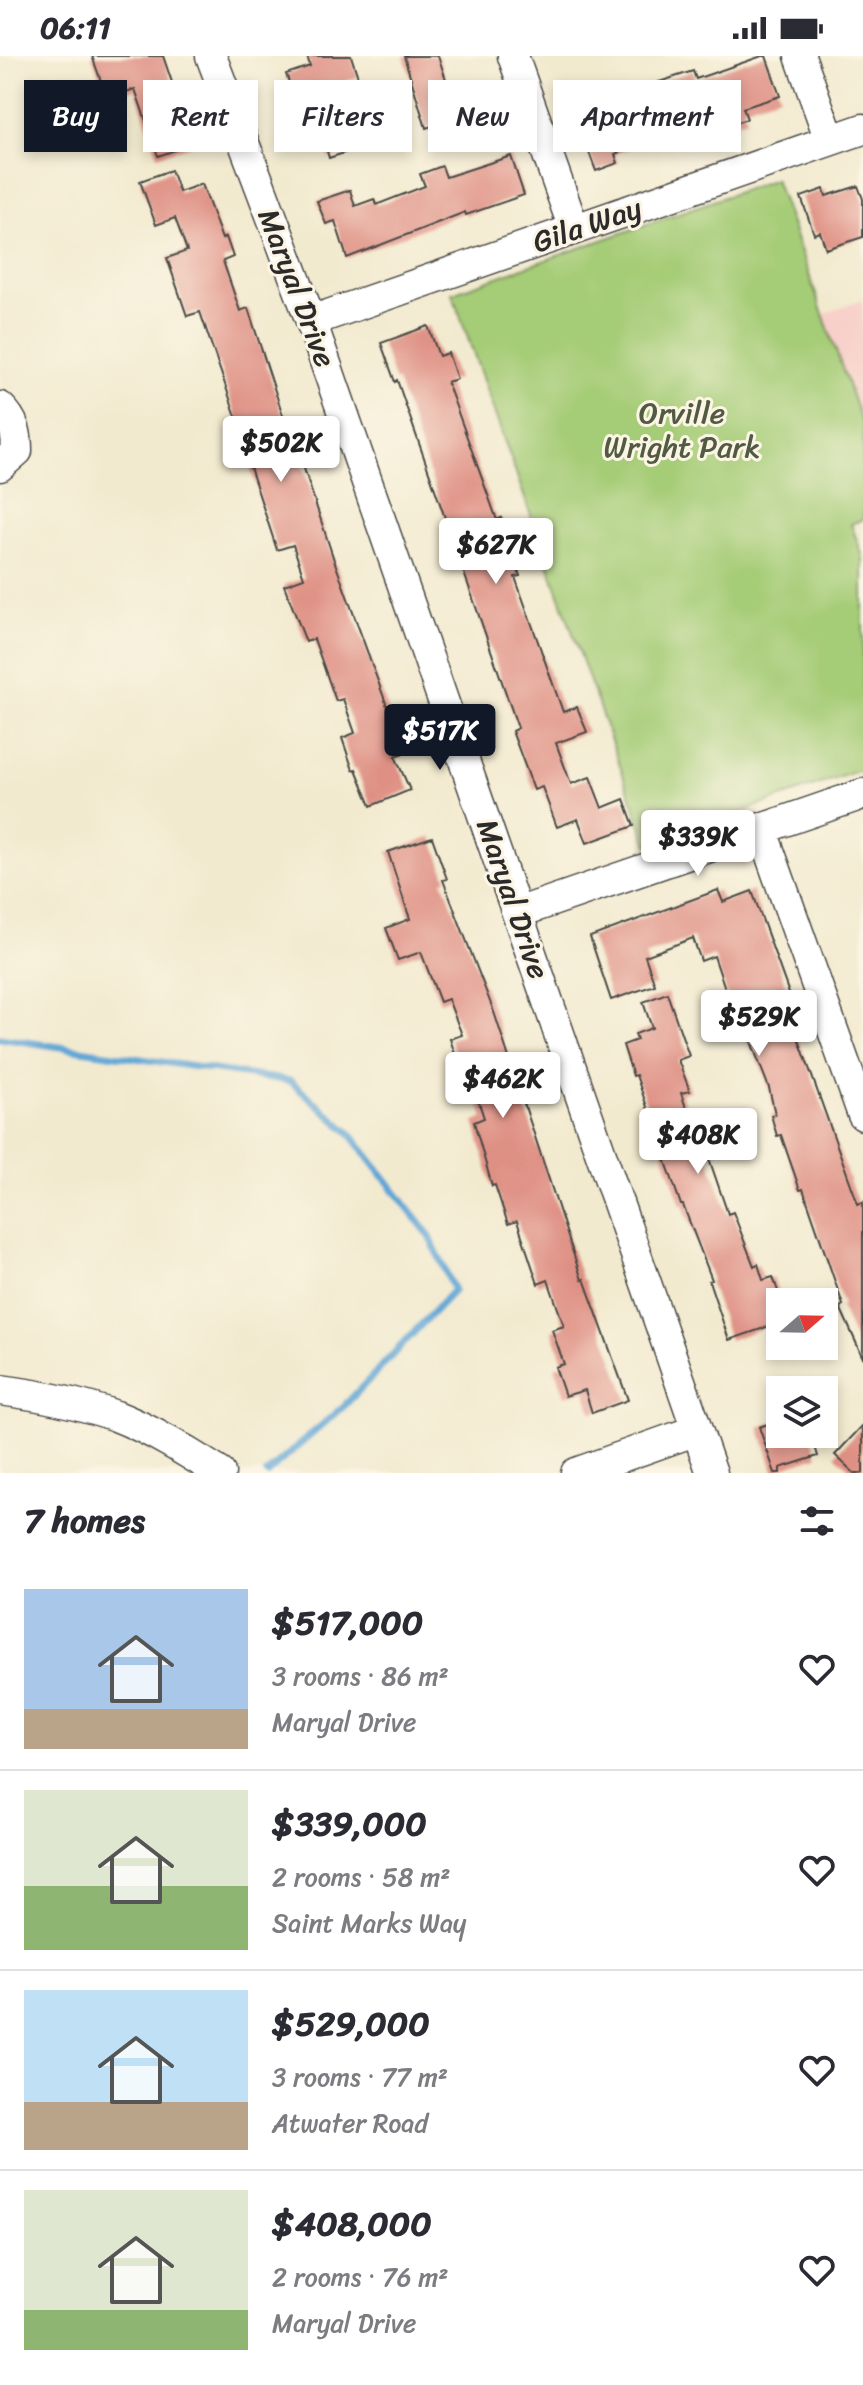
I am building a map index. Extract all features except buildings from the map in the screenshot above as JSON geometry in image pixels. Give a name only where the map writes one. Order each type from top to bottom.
[{"type":"street","name":"Maryal Drive","points":[[211,56],[311,321],[712,1473]]},
{"type":"street","points":[[513,56],[574,229]]},
{"type":"street","points":[[800,56],[830,140]]},
{"type":"street","name":"Gila Way","points":[[311,321],[863,129]]},
{"type":"street","points":[[0,407],[9,416],[17,434],[17,451],[0,466]]},
{"type":"street","points":[[517,913],[863,794]]},
{"type":"street","points":[[761,828],[863,1115]]},
{"type":"street","points":[[0,1390],[116,1416],[220,1473]]},
{"type":"street","points":[[576,1473],[697,1430]]},
{"type":"shaded area","points":[[863,300],[863,427],[823,314]]},
{"type":"green space","name":"Orville Wright Park","points":[[775,179],[863,427],[863,519],[851,524],[863,557],[863,769],[648,845],[452,293]]},
{"type":"waterway","points":[[0,1038],[290,1081],[349,1132],[429,1235],[454,1290],[345,1405],[267,1473]]}]
